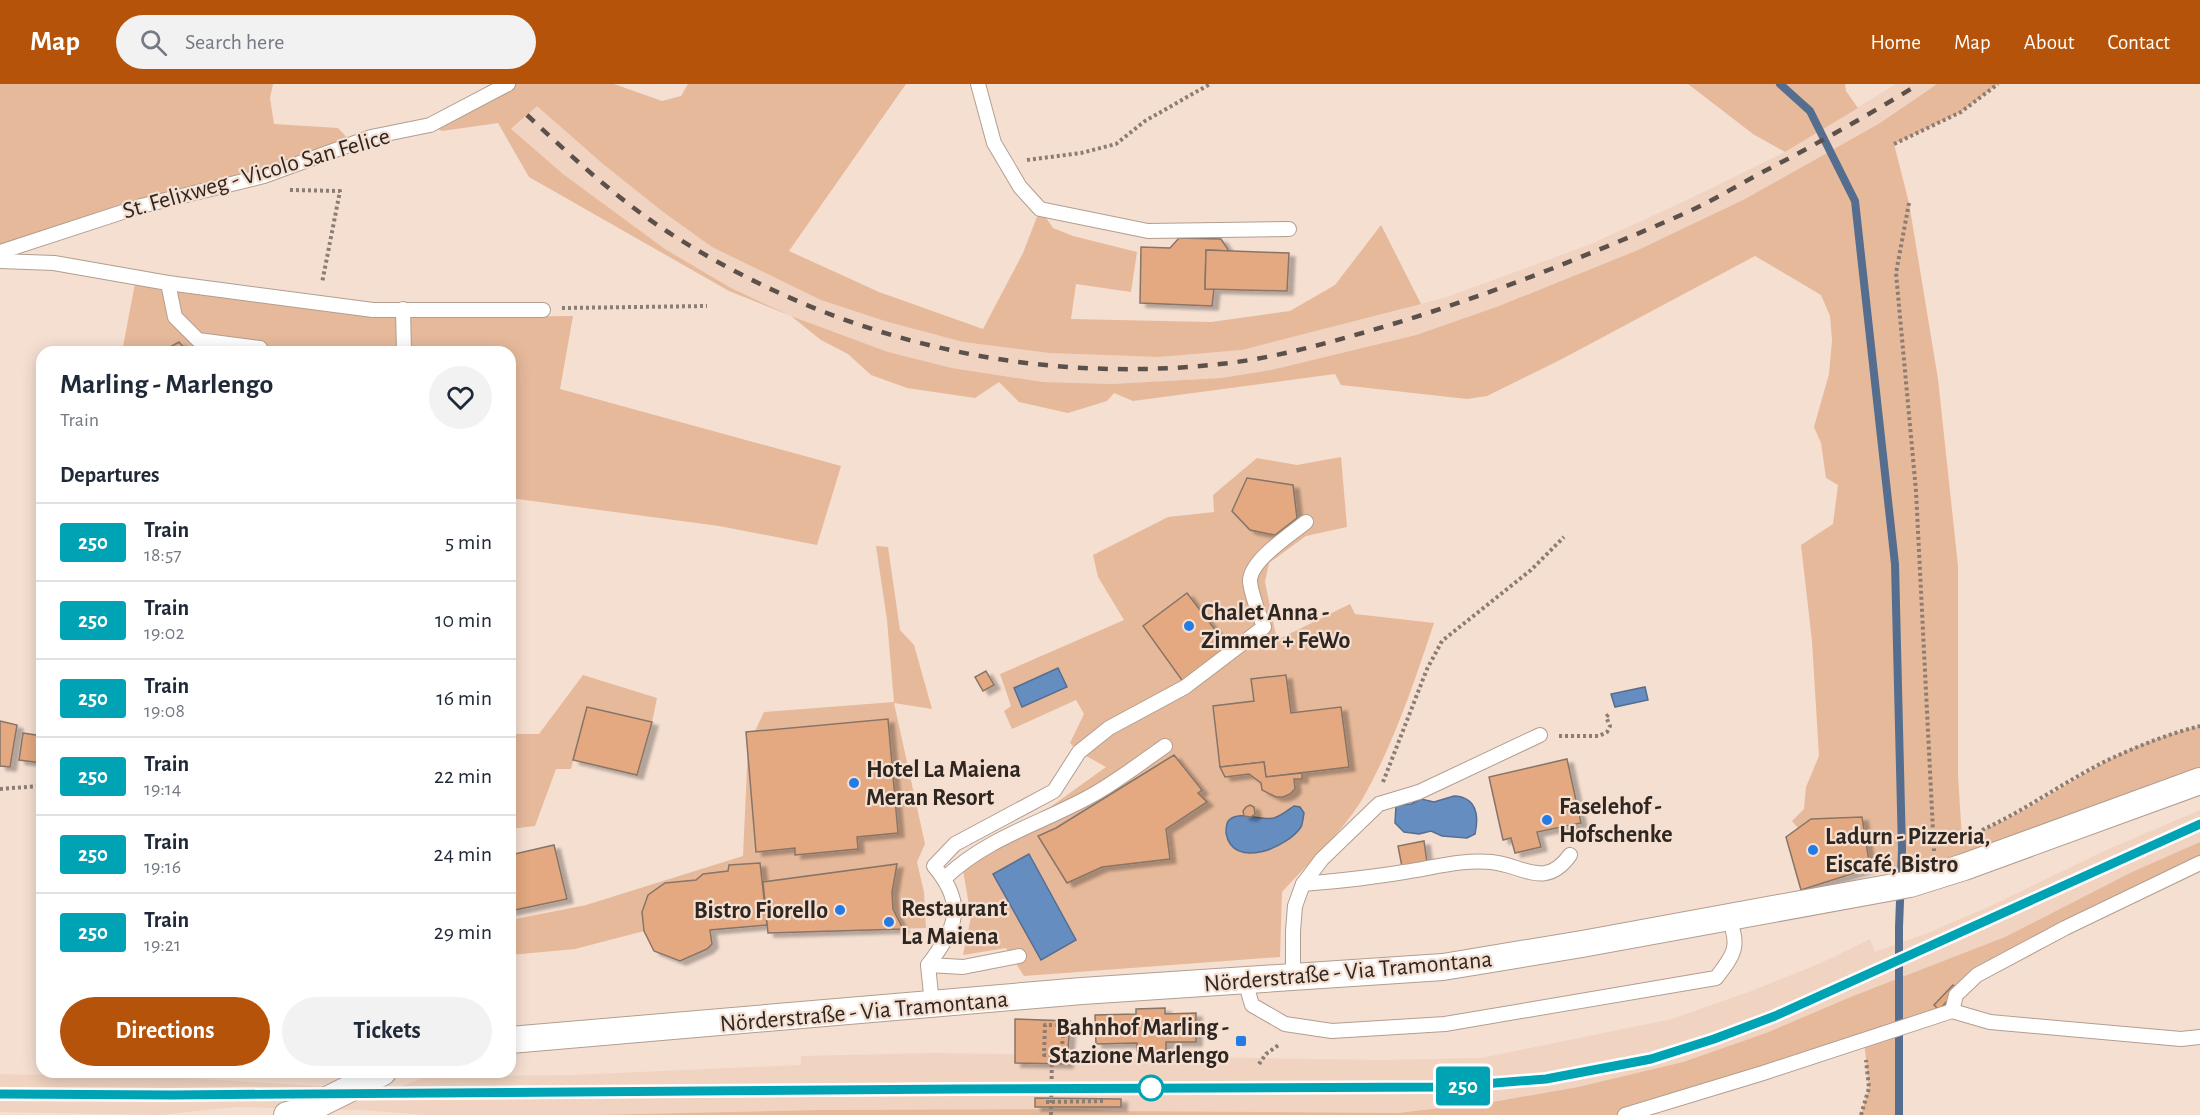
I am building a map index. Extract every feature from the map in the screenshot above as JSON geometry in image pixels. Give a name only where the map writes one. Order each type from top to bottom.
[{"type":"street","name":"Nörderstraße - Via Tramontana","points":[[516,1040],[1082,991],[1443,967],[1910,884],[1964,867],[2200,781]]},
{"type":"street","points":[[287,1115],[307,1110],[371,1078]]},
{"type":"lane","name":"St. Felixweg - Vicolo San Felice","points":[[0,252],[141,206],[264,176],[371,137],[430,125],[508,84]]},
{"type":"lane","points":[[978,84],[994,143],[1020,188],[1040,209],[1148,231],[1289,229]]},
{"type":"lane","points":[[0,261],[54,263],[168,284],[373,310],[543,310]]},
{"type":"lane","points":[[168,284],[175,317],[198,340],[244,346]]},
{"type":"lane","points":[[404,309],[404,346]]},
{"type":"lane","points":[[932,1005],[928,965],[940,949],[953,924],[956,904],[945,878],[934,866],[955,844],[1054,791],[1079,752],[1109,728],[1185,687],[1264,627],[1250,580],[1253,569],[1260,560],[1306,522]]},
{"type":"lane","points":[[1293,978],[1295,906],[1303,884],[1322,859],[1379,804],[1419,792],[1540,735]]},
{"type":"lane","points":[[945,878],[961,862],[1010,834],[1096,793],[1165,746]]},
{"type":"lane","points":[[1303,884],[1385,876],[1468,862],[1492,862],[1533,873],[1546,873],[1557,870],[1570,855]]},
{"type":"lane","points":[[1952,1011],[1956,995],[1977,975],[2065,928],[2200,863]]},
{"type":"lane","points":[[1245,981],[1252,1005],[1285,1024],[1332,1031],[1445,1024],[1716,978],[1733,957],[1735,933],[1728,918]]},
{"type":"lane","points":[[928,965],[963,968],[1018,956]]},
{"type":"lane","points":[[1625,1115],[1952,1011],[1990,1022],[2181,1039],[2200,1036]]},
{"type":"path","points":[[998,150],[1029,161],[1081,153],[1116,144],[1145,121],[1210,84]]},
{"type":"path","points":[[1894,144],[1961,112],[1998,84]]},
{"type":"path","points":[[264,176],[282,190],[340,191],[318,304]]},
{"type":"path","points":[[1909,203],[1896,273],[1916,491],[1933,838]]},
{"type":"path","points":[[543,310],[707,306]]},
{"type":"path","points":[[1371,813],[1427,669],[1442,641],[1531,570],[1564,537]]},
{"type":"path","points":[[1540,735],[1599,736],[1607,732],[1610,726],[1606,717],[1609,714]]},
{"type":"path","points":[[1972,834],[2012,816],[2107,761],[2169,734],[2200,726]]},
{"type":"path","points":[[0,789],[36,786]]},
{"type":"path","points":[[1051,1115],[1052,1055],[1044,1055],[1045,1025],[1063,1025],[1062,1054]]},
{"type":"path","points":[[1861,1115],[1869,1088],[1864,1040]]},
{"type":"path","points":[[1046,1102],[1105,1101]]},
{"type":"shaded area","points":[[0,84],[273,84],[270,98],[274,124],[338,128],[353,144],[0,253]]},
{"type":"shaded area","points":[[508,84],[614,84],[662,101],[681,96],[688,84],[906,84],[789,251],[879,292],[983,329],[1023,253],[1040,209],[1053,228],[1073,236],[1137,252],[1131,292],[1076,284],[1071,319],[1211,322],[1290,311],[1335,285],[1381,225],[1421,304],[1242,350],[1159,357],[1049,353],[963,342],[888,322],[821,300],[712,247],[603,164],[537,106],[511,129],[563,174],[665,249],[731,288],[791,316],[729,291],[529,177],[498,123],[442,131],[430,125]]},
{"type":"shaded area","points":[[1688,84],[1845,84],[1846,91],[1858,108],[1785,152],[1753,134]]},
{"type":"shaded area","points":[[1896,84],[1937,84],[1880,123],[1745,199],[1638,250],[1499,306],[1416,335],[1271,370],[1221,378],[1112,384],[1043,382],[952,368],[888,352],[791,316],[731,288],[665,249],[563,174],[511,130],[537,105],[603,164],[888,322],[963,342],[1049,353],[1159,357],[1242,350],[1447,297],[1591,244],[1785,152]]},
{"type":"shaded area","points":[[1937,84],[1998,84],[1961,112],[1894,144],[1909,203],[1938,379],[1958,566],[1958,776],[1962,838],[2017,814],[2127,751],[2200,726],[2200,769],[2002,838],[1964,858],[1915,871],[1878,873],[1870,868],[1861,817],[1798,828],[1792,821],[1804,809],[1806,787],[1819,756],[1812,641],[1801,545],[1833,524],[1838,485],[1826,478],[1821,443],[1814,427],[1829,374],[1832,340],[1830,316],[1821,295],[1755,256],[1560,360],[1487,396],[1467,399],[1341,385],[1335,374],[1133,401],[1114,393],[1107,401],[1068,413],[1019,402],[999,382],[975,398],[907,388],[871,375],[848,354],[821,340],[791,316],[888,352],[952,368],[1043,382],[1112,384],[1221,378],[1271,370],[1416,335],[1499,306],[1638,250],[1745,199],[1880,123]]},
{"type":"shaded area","points":[[136,278],[403,318],[573,316],[560,389],[841,466],[817,545],[719,526],[516,499],[516,346],[123,346]]},
{"type":"shaded area","points":[[1341,457],[1347,527],[1306,536],[1269,563],[1265,582],[1277,640],[1350,604],[1355,614],[1434,623],[1394,734],[1363,798],[1335,835],[1282,892],[1280,957],[1024,976],[1006,948],[963,955],[971,917],[963,870],[1106,767],[1079,752],[1070,743],[1084,714],[1076,700],[1012,729],[1004,711],[1011,706],[1000,674],[1124,620],[1098,577],[1093,555],[1168,517],[1214,512],[1213,495],[1257,458],[1297,465]]},
{"type":"shaded area","points":[[876,546],[888,547],[900,630],[914,645],[932,709],[894,703],[925,844],[917,862],[924,892],[926,928],[768,933],[767,925],[710,930],[707,949],[680,961],[654,951],[644,931],[575,949],[516,954],[516,919],[586,905],[743,856],[748,746],[764,712],[894,702],[887,620]]},
{"type":"shaded area","points":[[583,675],[657,698],[652,722],[587,707],[571,769],[556,769],[535,826],[516,828],[516,734],[539,734]]},
{"type":"shaded area","points":[[2200,810],[2200,842],[2132,872],[2005,937],[1853,996],[1766,1033],[1683,1062],[1578,1087],[1498,1101],[1398,1113],[1078,1109],[427,1115],[361,1110],[235,1107],[159,1115],[0,1112],[0,1074],[36,1075],[36,1078],[182,1078],[391,1090],[422,1078],[516,1078],[516,1076],[801,1065],[801,1056],[932,1053],[1382,1060],[1481,1058],[1672,1019],[1821,963],[1870,939],[1875,952],[1928,933],[1997,903],[2104,851]]},
{"type":"shaded area","points":[[2200,842],[2200,863],[1977,975],[1952,1011],[1902,1031],[1899,1115],[1861,1115],[1869,1088],[1864,1040],[1625,1115],[592,1115],[820,1110],[1078,1109],[1398,1113],[1498,1101],[1578,1087],[1683,1062],[1766,1033],[1853,996],[2005,937],[2132,872]]},
{"type":"water","points":[[1058,668],[1067,687],[1022,707],[1014,688]]},
{"type":"water","points":[[1645,687],[1648,700],[1615,707],[1611,694]]},
{"type":"water","points":[[1454,796],[1468,800],[1475,809],[1477,821],[1475,834],[1467,838],[1442,836],[1431,831],[1419,834],[1404,832],[1395,823],[1396,805],[1411,804],[1421,799],[1434,802]]},
{"type":"water","points":[[1294,806],[1300,807],[1304,813],[1302,824],[1285,842],[1261,852],[1249,853],[1239,851],[1231,844],[1226,828],[1228,821],[1233,817],[1269,819]]},
{"type":"water","points":[[1029,854],[1076,940],[1041,960],[993,874]]},
{"type":"building","points":[[1179,238],[1221,239],[1229,251],[1206,250],[1205,289],[1214,289],[1212,306],[1140,303],[1141,247],[1170,248]]},
{"type":"building","points":[[1206,250],[1289,253],[1287,291],[1205,289]]},
{"type":"building","points":[[1247,478],[1293,485],[1297,518],[1275,535],[1250,530],[1232,511]]},
{"type":"building","points":[[1187,593],[1229,648],[1184,683],[1143,626]]},
{"type":"building","points":[[986,671],[994,685],[983,691],[975,677]]},
{"type":"building","points":[[1286,675],[1291,713],[1341,707],[1349,767],[1266,777],[1264,762],[1220,767],[1213,706],[1254,701],[1251,679]]},
{"type":"building","points":[[587,707],[652,722],[637,775],[573,760]]},
{"type":"building","points":[[888,719],[898,833],[857,837],[858,849],[795,855],[795,848],[756,852],[746,732]]},
{"type":"building","points":[[0,721],[17,725],[10,767],[0,766]]},
{"type":"building","points":[[23,733],[36,735],[36,762],[19,760]]},
{"type":"building","points":[[1174,755],[1202,790],[1198,793],[1207,802],[1166,829],[1170,859],[1102,867],[1067,883],[1038,836],[1056,828]]},
{"type":"building","points":[[1567,759],[1581,823],[1537,832],[1541,847],[1515,853],[1511,838],[1503,840],[1489,777]]},
{"type":"building","points":[[1264,762],[1266,777],[1302,773],[1302,779],[1294,779],[1295,789],[1290,794],[1276,797],[1262,790],[1261,783],[1249,774],[1225,777],[1220,767]]},
{"type":"building","points":[[1250,805],[1254,807],[1255,814],[1251,817],[1244,816],[1243,811]]},
{"type":"building","points":[[1862,817],[1870,868],[1801,890],[1786,837],[1811,819]]},
{"type":"building","points":[[1424,841],[1427,863],[1402,867],[1398,846]]},
{"type":"building","points":[[554,845],[567,899],[516,910],[516,854]]},
{"type":"building","points":[[760,863],[767,925],[710,930],[712,944],[707,949],[680,961],[654,951],[644,931],[642,912],[648,895],[665,883],[696,880],[703,874],[728,871],[729,865]]},
{"type":"building","points":[[897,864],[892,892],[893,909],[903,929],[768,933],[763,882]]},
{"type":"building","points":[[1953,985],[1958,989],[1939,1010],[1934,1005]]},
{"type":"building","points":[[1165,1008],[1165,1014],[1196,1013],[1196,1042],[1166,1042],[1166,1050],[1137,1051],[1137,1043],[1096,1044],[1095,1015],[1136,1014],[1136,1009]]},
{"type":"building","points":[[1015,1019],[1070,1021],[1067,1064],[1015,1063]]},
{"type":"building","points":[[1035,1098],[1121,1099],[1121,1107],[1035,1107]]},
{"type":"waterway","points":[[1780,84],[1810,111],[1855,201],[1895,564],[1902,850],[1899,927],[1899,1115]]},
{"type":"railway","points":[[527,115],[595,176],[649,219],[732,270],[798,301],[867,327],[937,347],[1009,361],[1081,368],[1155,369],[1229,363],[1304,349],[1425,314],[1526,279],[1701,206],[1880,108],[1919,84]]},
{"type":"railway","points":[[0,1094],[172,1095],[1446,1087],[1546,1079],[1651,1059],[1733,1033],[2200,824]]},
{"type":"train","name":"250","points":[[0,1094],[172,1095],[1031,1088],[1366,1089],[1502,1084],[1546,1079],[1651,1059],[1733,1033],[1923,950],[2200,824]]},
{"type":"place","name":"Chalet Anna - Zimmer + FeWo","points":[[1189,626]]},
{"type":"place","name":"Hotel La Maiena Meran Resort","points":[[854,783]]},
{"type":"place","name":"Faselehof - Hofschenke","points":[[1547,820]]},
{"type":"place","name":"Ladurn - Pizzeria, Eiscafé, Bistro","points":[[1813,850]]},
{"type":"place","name":"Bistro Fiorello","points":[[840,910]]},
{"type":"place","name":"Restaurant La Maiena","points":[[889,922]]},
{"type":"place","name":"Bahnhof Marling - Stazione Marlengo","points":[[1241,1041]]}]
